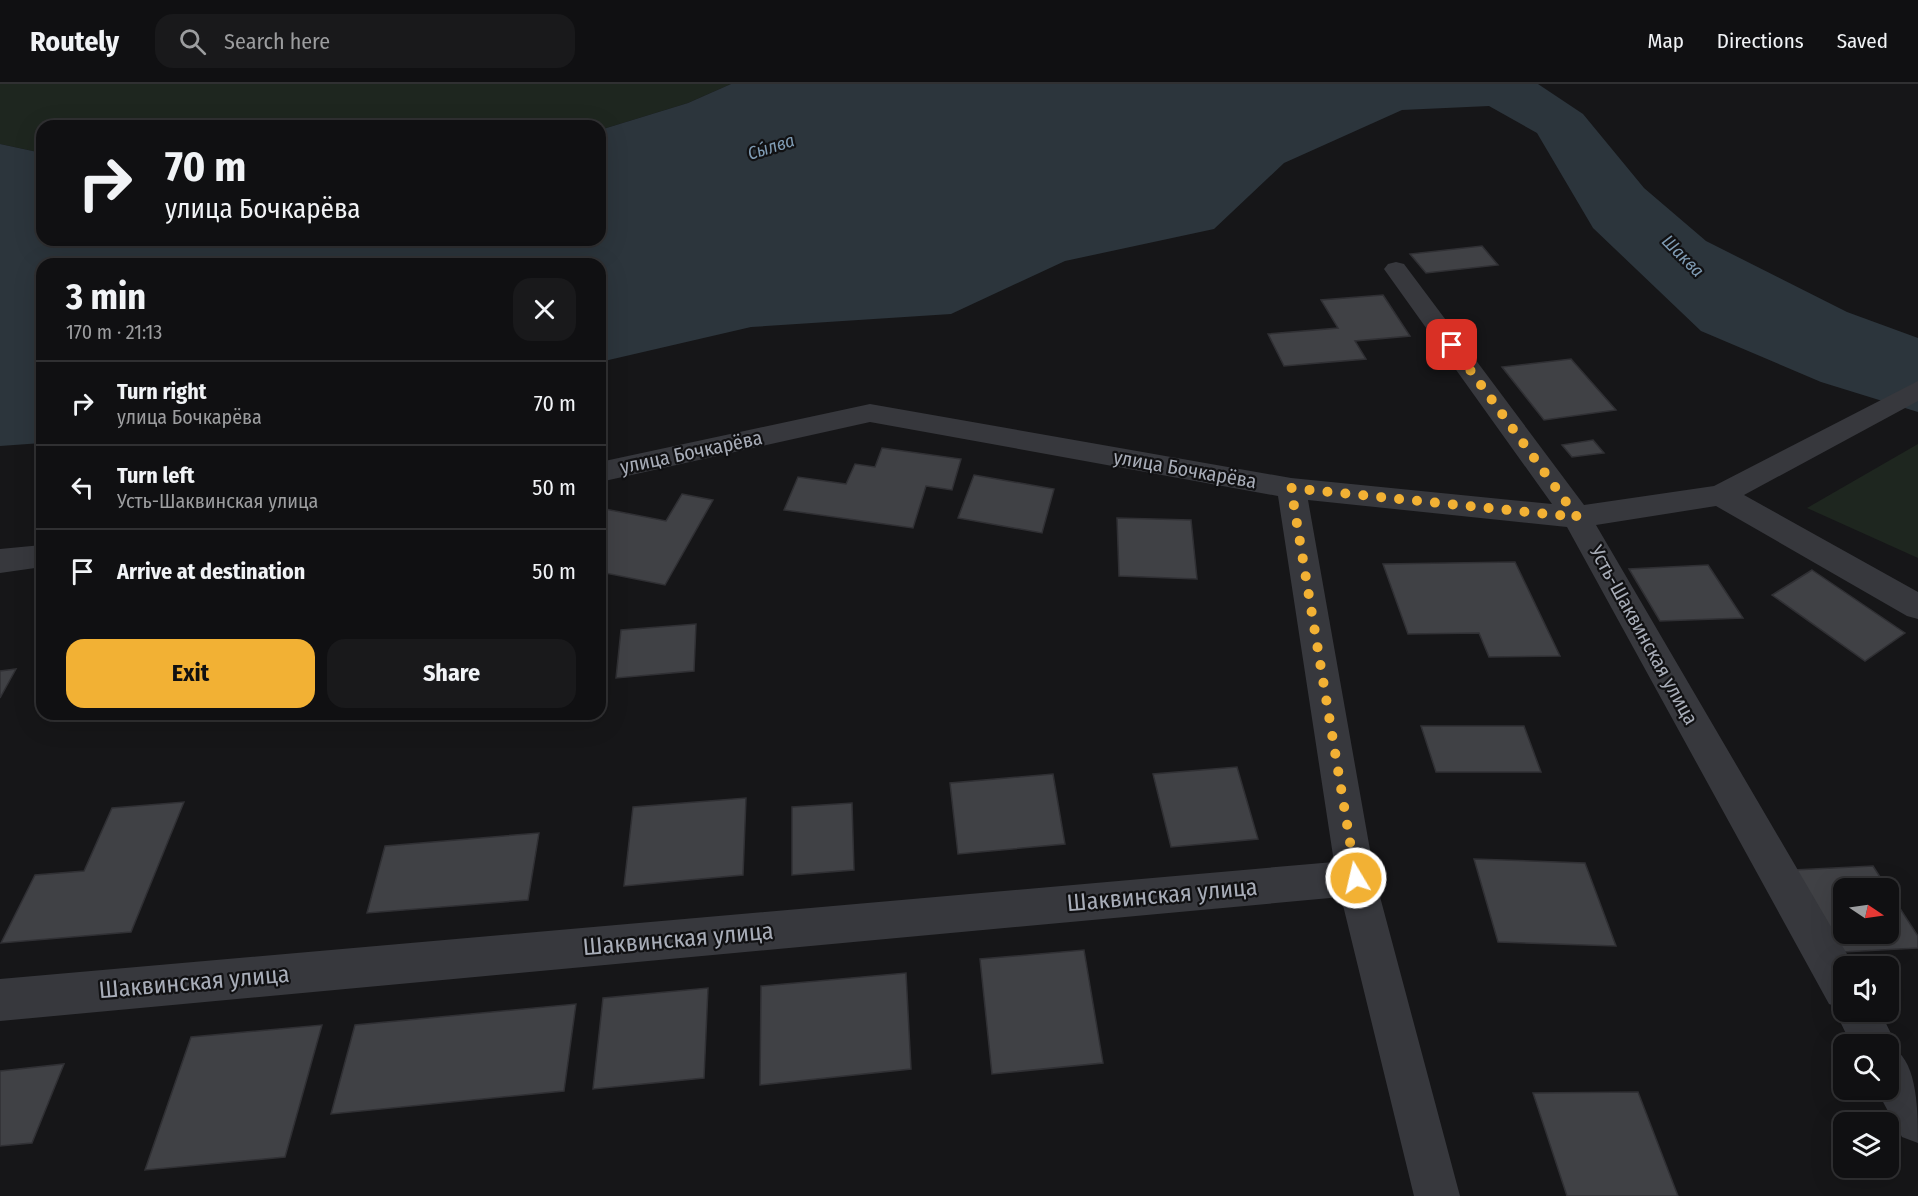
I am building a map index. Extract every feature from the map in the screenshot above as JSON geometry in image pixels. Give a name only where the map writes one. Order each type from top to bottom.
[{"type":"street","name":"Усть-Шаквинская улица","points":[[1396,269],[1577,517],[1833,970]]},
{"type":"street","name":"улица Бочкарёва","points":[[606,471],[870,413],[1291,488],[1577,517],[1720,495],[1918,390]]},
{"type":"street","points":[[1291,488],[1356,878],[1437,1196]]},
{"type":"street","points":[[1720,495],[1918,607]]},
{"type":"street","points":[[0,561],[36,557]]},
{"type":"street","name":"Шаквинская улица","points":[[0,1000],[1356,878]]},
{"type":"street","points":[[1899,1087],[1918,1120]]},
{"type":"shaded area","points":[[0,84],[731,84],[688,103],[606,128],[606,120],[36,120],[36,152],[0,144]]},
{"type":"shaded area","points":[[1918,444],[1918,558],[1807,508]]},
{"type":"water","points":[[731,84],[1538,84],[1583,114],[1644,188],[1706,241],[1847,312],[1918,338],[1918,412],[1821,382],[1701,331],[1593,228],[1537,133],[1489,106],[1402,110],[1284,163],[1214,229],[1065,261],[951,314],[751,327],[606,361],[606,258],[36,258],[36,443],[0,446],[0,144],[36,152],[36,246],[606,246],[606,128],[688,103]]},
{"type":"building","points":[[1482,246],[1498,265],[1426,273],[1410,254]]},
{"type":"building","points":[[1383,295],[1410,336],[1355,341],[1366,359],[1284,366],[1268,334],[1338,328],[1321,300]]},
{"type":"building","points":[[1571,359],[1616,410],[1544,420],[1502,367]]},
{"type":"building","points":[[1593,440],[1604,453],[1572,457],[1562,445]]},
{"type":"building","points":[[882,448],[961,459],[952,490],[926,486],[913,528],[784,510],[798,477],[846,484],[855,464],[875,467]]},
{"type":"building","points":[[974,475],[1054,489],[1042,533],[958,518]]},
{"type":"building","points":[[682,494],[713,500],[665,585],[606,573],[606,509],[666,521]]},
{"type":"building","points":[[1117,518],[1191,520],[1197,579],[1119,576]]},
{"type":"building","points":[[1515,562],[1560,656],[1489,657],[1479,633],[1408,634],[1383,564]]},
{"type":"building","points":[[1708,565],[1743,618],[1660,621],[1629,569]]},
{"type":"building","points":[[1812,570],[1905,633],[1865,661],[1772,595]]},
{"type":"building","points":[[696,624],[694,671],[616,678],[621,630]]},
{"type":"building","points":[[16,669],[0,698],[0,671]]},
{"type":"building","points":[[1421,726],[1524,726],[1541,772],[1436,772]]},
{"type":"building","points":[[1237,767],[1258,839],[1171,847],[1153,774]]},
{"type":"building","points":[[1053,774],[1065,844],[958,854],[950,783]]},
{"type":"building","points":[[746,798],[743,875],[624,886],[633,807]]},
{"type":"building","points":[[184,802],[131,932],[1,943],[35,875],[84,871],[112,808]]},
{"type":"building","points":[[852,803],[854,870],[792,875],[792,807]]},
{"type":"building","points":[[539,833],[528,900],[367,913],[385,846]]},
{"type":"building","points":[[1474,859],[1585,863],[1616,946],[1498,942]]},
{"type":"building","points":[[1873,866],[1881,878],[1833,878],[1833,935],[1794,870]]},
{"type":"building","points":[[1899,907],[1918,936],[1918,948],[1843,952],[1838,944],[1899,944]]},
{"type":"building","points":[[1084,950],[1103,1063],[992,1074],[980,959]]},
{"type":"building","points":[[906,973],[911,1069],[760,1085],[761,986]]},
{"type":"building","points":[[708,988],[704,1078],[593,1089],[603,998]]},
{"type":"building","points":[[576,1004],[564,1091],[331,1114],[355,1025]]},
{"type":"building","points":[[322,1025],[285,1157],[145,1170],[191,1037]]},
{"type":"building","points":[[64,1064],[32,1143],[0,1146],[0,1071]]},
{"type":"building","points":[[1638,1092],[1678,1196],[1567,1196],[1533,1093]]},
{"type":"route","points":[[1356,878],[1291,488],[1577,517],[1452,345]]},
{"type":"water label","name":"Сы́лва","points":[[771,147]]},
{"type":"water label","name":"Шаква","points":[[1683,256]]}]
